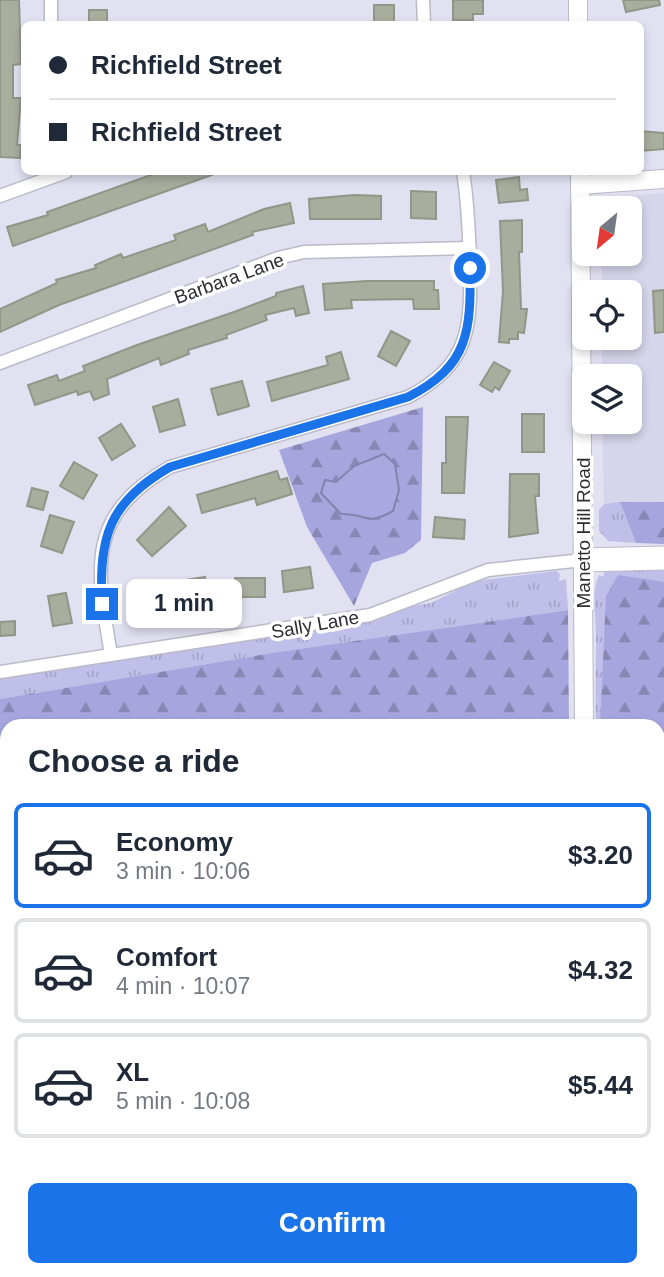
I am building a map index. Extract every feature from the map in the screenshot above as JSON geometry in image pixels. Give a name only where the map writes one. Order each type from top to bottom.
[{"type":"highway","points":[[583,560],[664,558]]},
{"type":"main road","points":[[578,0],[578,21]]},
{"type":"main road","points":[[580,178],[664,179]]},
{"type":"main road","name":"Manetto Hill Road","points":[[580,178],[584,719]]},
{"type":"street","points":[[51,0],[51,21]]},
{"type":"street","points":[[424,0],[424,21]]},
{"type":"street","points":[[0,196],[51,175]]},
{"type":"street","points":[[111,655],[102,604],[100,563],[107,532],[125,500],[144,482],[170,467],[408,397],[432,384],[455,360],[469,325],[469,207],[464,175]]},
{"type":"street","name":"Barbara Lane","points":[[0,363],[278,258],[335,249],[470,248]]},
{"type":"street","name":"Sally Lane","points":[[0,672],[370,615],[488,570],[583,560]]},
{"type":"shaded area","points":[[664,193],[664,502],[604,504],[602,434],[642,434],[642,364],[602,364],[602,350],[642,350],[642,280],[602,280],[601,266],[642,266],[642,196],[626,196]]},
{"type":"shaded area","points":[[384,454],[395,464],[399,490],[393,511],[371,519],[341,514],[321,493],[325,480],[336,482],[354,466]]},
{"type":"green space","points":[[423,407],[421,540],[405,553],[372,563],[354,606],[307,527],[279,450]]},
{"type":"green space","points":[[620,502],[636,543],[608,541],[599,531],[599,510],[604,504]]},
{"type":"green space","points":[[620,502],[664,502],[664,544],[636,543]]},
{"type":"green space","points":[[664,568],[664,719],[596,719],[594,599],[599,575],[603,577],[605,570]]},
{"type":"green space","points":[[556,571],[560,574],[559,581],[566,579],[568,610],[278,652],[0,699],[0,669],[431,603],[475,581]]},
{"type":"green space","points":[[618,575],[664,582],[664,719],[600,719],[606,596]]},
{"type":"green space","points":[[568,610],[569,719],[0,719],[0,699],[278,652]]},
{"type":"building","points":[[0,0],[19,0],[21,64],[13,65],[13,98],[21,98],[17,145],[21,145],[20,158],[0,157]]},
{"type":"building","points":[[453,0],[483,0],[483,14],[473,14],[473,20],[453,20]]},
{"type":"building","points":[[623,0],[659,0],[660,5],[626,12]]},
{"type":"building","points":[[374,5],[394,5],[394,21],[374,21]]},
{"type":"building","points":[[89,10],[107,10],[107,21],[89,21]]},
{"type":"building","points":[[644,131],[664,133],[664,149],[644,151]]},
{"type":"building","points":[[151,175],[211,175],[13,246],[7,227],[48,215],[47,212]]},
{"type":"building","points":[[519,177],[520,190],[527,189],[528,200],[499,203],[496,180]]},
{"type":"building","points":[[411,191],[436,192],[436,219],[411,218]]},
{"type":"building","points":[[354,195],[381,196],[381,219],[310,219],[309,199]]},
{"type":"building","points":[[290,203],[294,223],[252,232],[253,235],[59,305],[0,332],[0,309],[57,283],[56,280],[96,268],[95,265],[121,254],[123,258],[176,240],[174,235],[205,224],[208,232],[264,209]]},
{"type":"building","points":[[522,220],[522,252],[519,252],[521,309],[527,309],[524,333],[518,332],[518,339],[509,339],[509,343],[499,342],[503,291],[500,221]]},
{"type":"building","points":[[434,281],[434,290],[438,290],[439,309],[414,309],[413,299],[351,300],[352,308],[325,310],[323,284]]},
{"type":"building","points":[[303,286],[309,313],[296,316],[294,308],[265,315],[267,320],[226,335],[227,338],[188,350],[189,354],[161,365],[159,358],[107,379],[109,394],[94,400],[90,391],[78,395],[77,391],[35,405],[28,385],[57,375],[59,381],[85,371],[83,366],[234,312],[276,296],[276,293]]},
{"type":"building","points":[[664,290],[664,332],[655,333],[653,291]]},
{"type":"building","points":[[391,331],[410,341],[396,366],[378,356]]},
{"type":"building","points":[[341,352],[349,379],[272,401],[267,382],[328,365],[326,357]]},
{"type":"building","points":[[494,362],[510,371],[499,390],[495,387],[492,392],[480,385]]},
{"type":"building","points":[[242,381],[249,406],[218,415],[211,389]]},
{"type":"building","points":[[178,399],[185,425],[160,432],[153,407]]},
{"type":"building","points":[[522,414],[544,414],[544,452],[522,452]]},
{"type":"building","points":[[446,417],[468,417],[464,493],[442,493],[442,463],[446,463]]},
{"type":"building","points":[[121,424],[135,446],[112,460],[99,438]]},
{"type":"building","points":[[74,462],[97,475],[83,499],[60,486]]},
{"type":"building","points":[[277,471],[280,480],[287,478],[292,494],[257,505],[255,498],[202,513],[197,495]]},
{"type":"building","points":[[510,474],[539,474],[539,496],[535,496],[538,533],[509,537]]},
{"type":"building","points":[[32,488],[48,492],[43,510],[27,506]]},
{"type":"building","points":[[169,507],[186,526],[152,556],[137,540]]},
{"type":"building","points":[[50,515],[74,522],[62,553],[41,546]]},
{"type":"building","points":[[435,517],[465,520],[464,539],[433,537]]},
{"type":"building","points":[[310,567],[313,588],[284,592],[282,571]]},
{"type":"building","points":[[205,577],[208,603],[182,606],[179,581]]},
{"type":"building","points":[[235,578],[265,578],[265,597],[235,597]]},
{"type":"building","points":[[154,583],[160,609],[140,613],[135,586]]},
{"type":"building","points":[[66,593],[72,623],[53,626],[48,596]]},
{"type":"building","points":[[15,621],[15,635],[0,636],[0,622]]},
{"type":"route","points":[[102,604],[100,563],[110,523],[125,500],[144,482],[170,467],[408,397],[432,384],[445,373],[464,343],[471,309],[470,268]]}]
